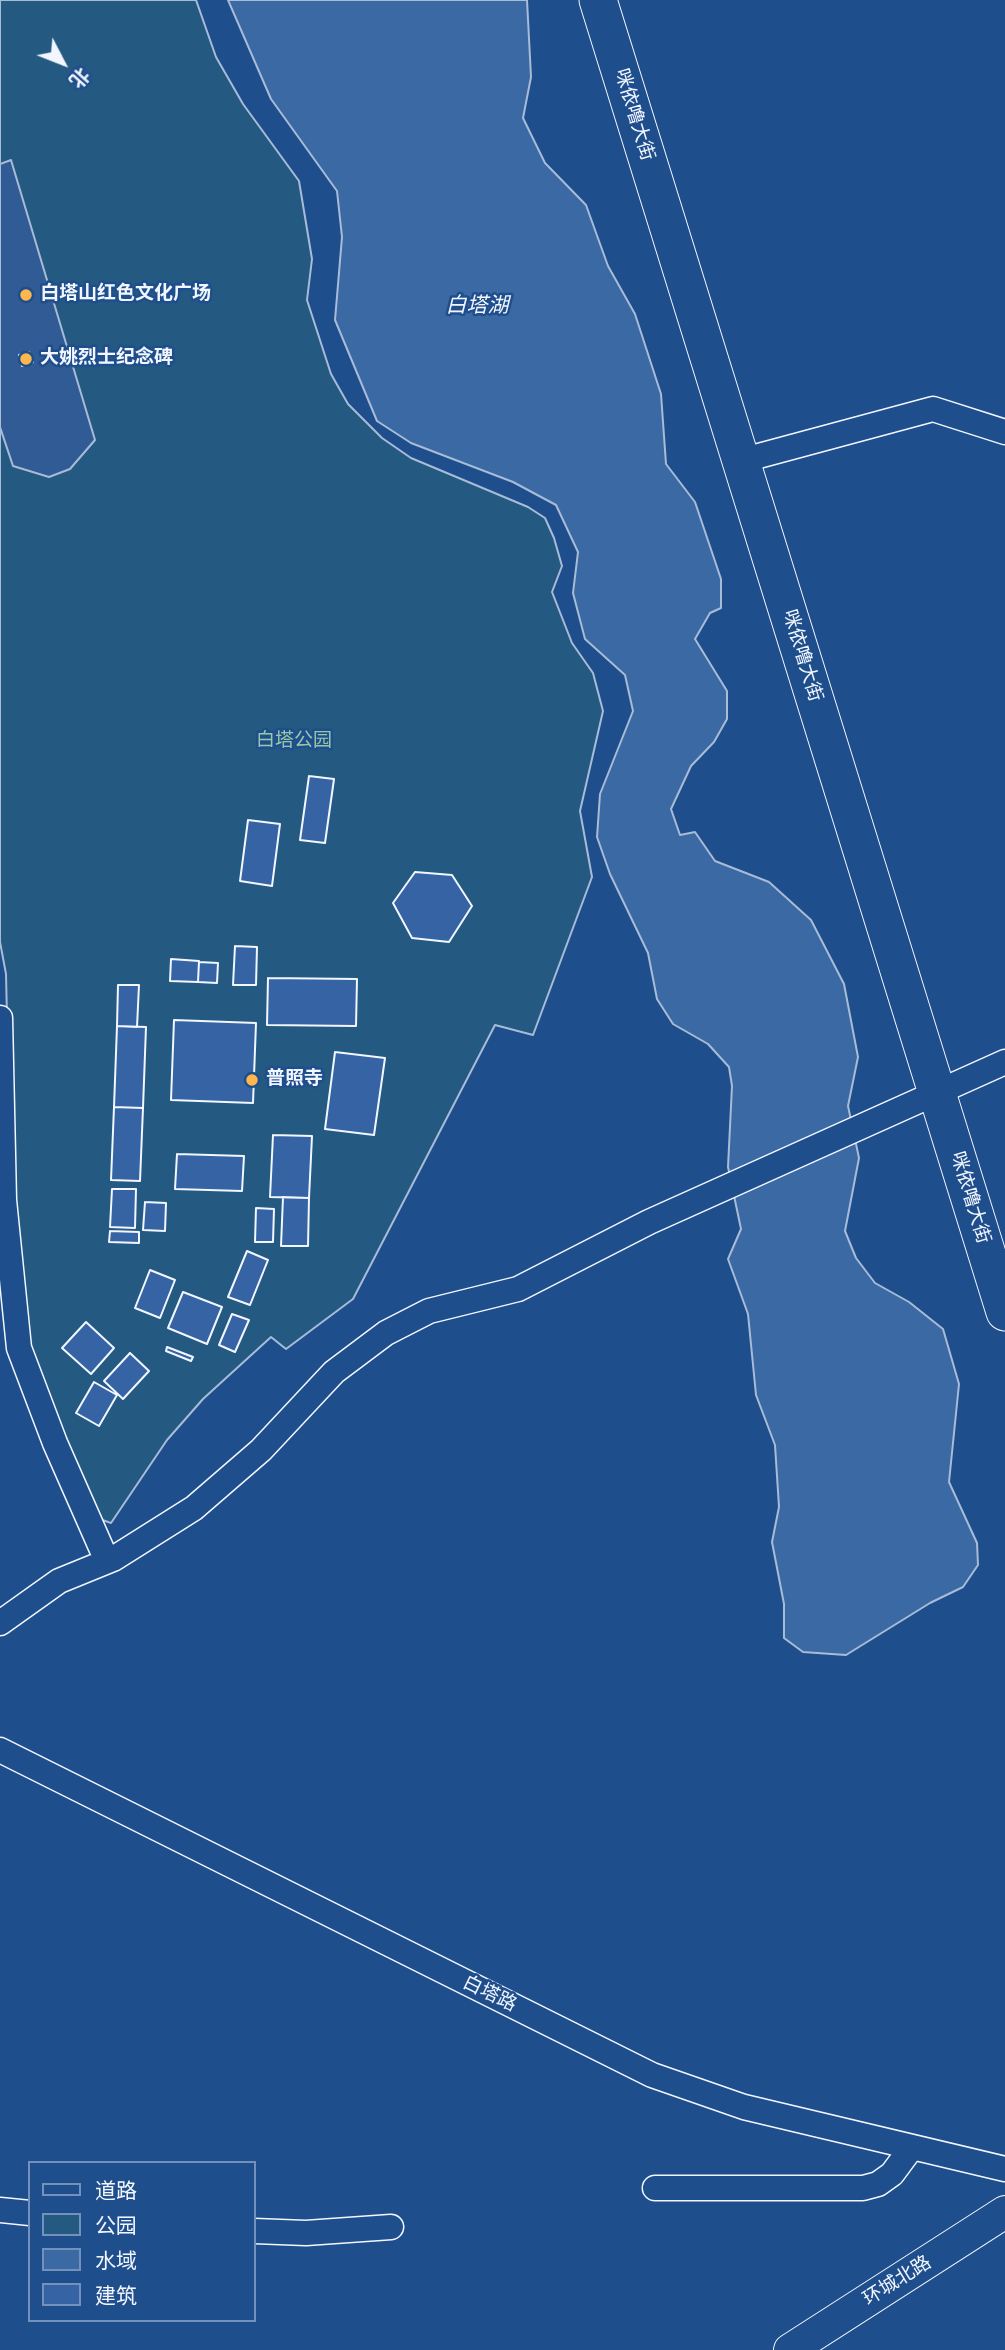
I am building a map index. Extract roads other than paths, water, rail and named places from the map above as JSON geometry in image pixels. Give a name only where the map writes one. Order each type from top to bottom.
[{"type":"highway","name":"咪依噜大街","points":[[598,0],[1005,1312]]},
{"type":"main road","name":"环城北路","points":[[790,2350],[1005,2212]]},
{"type":"street","points":[[740,461],[933,409],[1005,432]]},
{"type":"street","points":[[0,1018],[4,1200],[19,1348],[55,1443],[107,1561]]},
{"type":"street","points":[[0,1623],[59,1581],[107,1561],[194,1508],[261,1450],[334,1373],[386,1333],[429,1311],[518,1289],[649,1222],[1005,1062]]},
{"type":"street","name":"白塔路","points":[[0,1750],[652,2075],[744,2107],[1005,2169]]},
{"type":"street","points":[[655,2188],[863,2188],[878,2184],[892,2174],[912,2147]]},
{"type":"street","points":[[0,2210],[28,2213]]},
{"type":"street","points":[[256,2231],[306,2233],[391,2227]]},
{"type":"water","name":"白塔湖","points":[[228,0],[527,0],[531,77],[523,118],[545,163],[586,205],[608,266],[635,314],[661,394],[666,464],[695,502],[721,579],[721,608],[710,613],[695,639],[727,691],[727,719],[714,742],[691,766],[671,809],[680,835],[695,832],[715,861],[769,882],[811,920],[844,984],[858,1057],[848,1106],[859,1158],[845,1231],[856,1258],[875,1283],[909,1302],[943,1329],[959,1384],[949,1482],[977,1543],[978,1565],[963,1587],[930,1603],[846,1655],[803,1652],[784,1638],[784,1604],[772,1542],[779,1507],[775,1445],[756,1395],[748,1314],[728,1259],[741,1229],[728,1167],[732,1086],[729,1067],[708,1044],[673,1024],[657,999],[648,953],[610,874],[597,837],[600,794],[633,711],[625,675],[585,639],[573,593],[578,552],[556,505],[513,482],[411,443],[377,421],[335,320],[342,237],[337,191],[271,99]]},
{"type":"place","name":"白塔山红色文化广场","points":[[26,295]]},
{"type":"place","name":"大姚烈士纪念碑","points":[[26,359]]},
{"type":"place","name":"普照寺","points":[[252,1080]]},
{"type":"park label","name":"白塔公园","points":[[294,742]]}]
